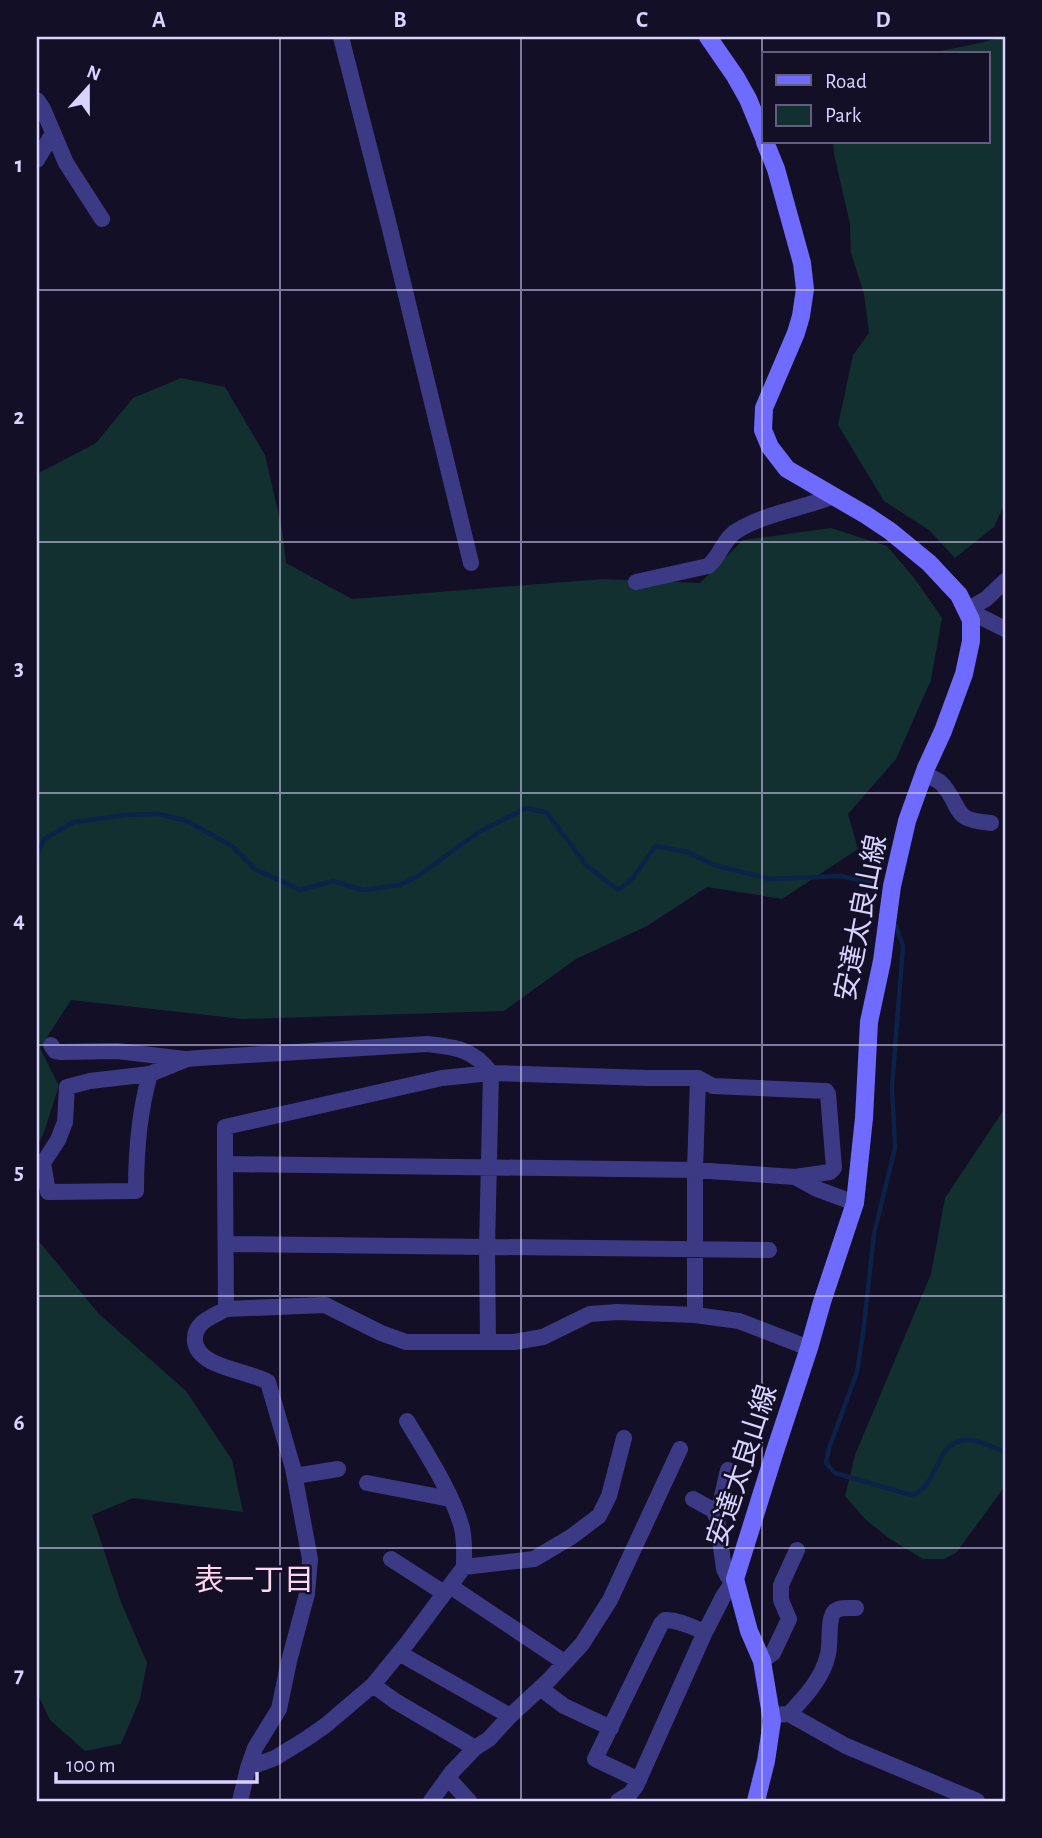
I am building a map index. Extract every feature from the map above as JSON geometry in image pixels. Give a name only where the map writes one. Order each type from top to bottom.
[{"type":"main road","points":[[708,37],[748,99],[762,135]]},
{"type":"main road","points":[[766,144],[776,169],[802,263],[806,289],[796,333],[764,408],[763,430],[770,446],[787,468],[890,531],[955,590],[967,610]]},
{"type":"main road","name":"安達太良山線","points":[[756,1801],[772,1721],[780,1715],[749,1630],[735,1579],[855,1203],[864,1118],[869,1022],[897,861],[923,775],[964,674],[971,641],[971,620],[967,610]]},
{"type":"street","points":[[341,37],[471,563]]},
{"type":"street","points":[[37,100],[43,108],[66,163],[102,219]]},
{"type":"street","points":[[37,160],[53,133]]},
{"type":"street","points":[[636,582],[708,566],[733,534],[763,518],[809,506],[834,496]]},
{"type":"street","points":[[967,610],[986,599],[1005,581]]},
{"type":"street","points":[[967,610],[1005,629]]},
{"type":"street","points":[[985,619],[1005,613]]},
{"type":"street","points":[[923,775],[943,784],[958,812],[978,822],[991,823]]},
{"type":"street","points":[[51,1045],[55,1051],[61,1052],[117,1051],[187,1059],[427,1044],[470,1053],[485,1064],[491,1073],[488,1342]]},
{"type":"street","points":[[150,1074],[138,1141],[136,1191],[48,1192],[40,1164],[58,1140],[65,1122],[67,1087],[90,1081],[150,1074],[187,1059]]},
{"type":"street","points":[[225,1164],[695,1170],[795,1177],[830,1172],[834,1168],[826,1091],[713,1086],[698,1078],[491,1073],[442,1078],[225,1127],[225,1164],[226,1244],[226,1309]]},
{"type":"street","points":[[695,1315],[698,1078]]},
{"type":"street","points":[[795,1177],[817,1189],[855,1203]]},
{"type":"street","points":[[226,1244],[769,1250]]},
{"type":"street","points":[[240,1801],[255,1748],[279,1709],[307,1594],[310,1559],[295,1476],[268,1382],[205,1359],[195,1341],[196,1329],[203,1321],[226,1309],[325,1305],[381,1333],[406,1342],[514,1342],[543,1337],[590,1314],[617,1312],[695,1315],[739,1321],[809,1348]]},
{"type":"street","points":[[248,1768],[275,1758],[306,1740],[373,1685],[464,1567],[462,1529],[428,1455],[407,1421]]},
{"type":"street","points":[[464,1567],[534,1559],[599,1517],[609,1496],[624,1438]]},
{"type":"street","points":[[431,1801],[475,1748],[489,1739],[582,1644],[610,1600],[680,1449]]},
{"type":"street","points":[[295,1476],[338,1469]]},
{"type":"street","points":[[717,1518],[728,1470]]},
{"type":"street","points":[[367,1483],[450,1499]]},
{"type":"street","points":[[618,1801],[630,1794],[639,1780],[705,1632],[735,1579],[728,1577],[724,1569],[717,1518],[713,1510],[693,1499]]},
{"type":"street","points":[[762,1661],[774,1653],[789,1619],[781,1600],[781,1585],[798,1566],[797,1550]]},
{"type":"street","points":[[391,1559],[447,1589],[564,1662]]},
{"type":"street","points":[[856,1608],[837,1609],[833,1613],[830,1620],[828,1654],[821,1674],[805,1697],[780,1715],[976,1801]]},
{"type":"street","points":[[639,1780],[595,1759],[661,1624],[665,1620],[679,1621],[705,1632]]},
{"type":"street","points":[[399,1653],[510,1716]]},
{"type":"street","points":[[373,1685],[475,1748]]},
{"type":"street","points":[[540,1688],[564,1706],[611,1728]]},
{"type":"street","points":[[448,1778],[469,1801]]},
{"type":"green space","points":[[1005,37],[1005,503],[994,527],[955,558],[929,530],[884,501],[838,425],[853,355],[869,333],[864,294],[851,253],[850,224],[833,144],[990,144],[990,52],[936,52]]},
{"type":"green space","points":[[181,378],[225,387],[265,455],[282,529],[286,563],[352,599],[602,579],[700,583],[743,540],[831,528],[887,546],[915,579],[942,618],[931,680],[896,759],[848,814],[858,849],[782,899],[707,887],[647,926],[576,959],[504,1011],[243,1019],[71,1000],[40,1048],[59,1086],[43,1135],[37,1145],[37,474],[96,443],[133,398]]},
{"type":"green space","points":[[1005,1108],[1005,1486],[956,1553],[944,1559],[923,1559],[890,1539],[866,1520],[845,1496],[855,1455],[931,1274],[945,1198]]},
{"type":"green space","points":[[37,1239],[99,1314],[186,1391],[232,1460],[243,1512],[133,1498],[92,1515],[121,1602],[147,1663],[140,1699],[121,1744],[85,1751],[50,1720],[37,1693]]},
{"type":"waterway","points":[[37,856],[44,839],[74,822],[159,814],[187,821],[232,846],[255,869],[300,890],[333,881],[363,890],[400,885],[418,876],[479,832],[526,808],[547,813],[586,865],[618,890],[632,879],[656,846],[687,852],[714,865],[770,879],[841,876],[877,884]]},
{"type":"waterway","points":[[896,926],[903,946],[892,1087],[895,1148],[874,1234],[857,1372],[826,1463],[835,1473],[911,1495],[920,1491],[927,1483],[942,1456],[957,1442],[977,1441],[1005,1452]]},
{"type":"district","name":"表一丁目","points":[[254,1581]]}]
